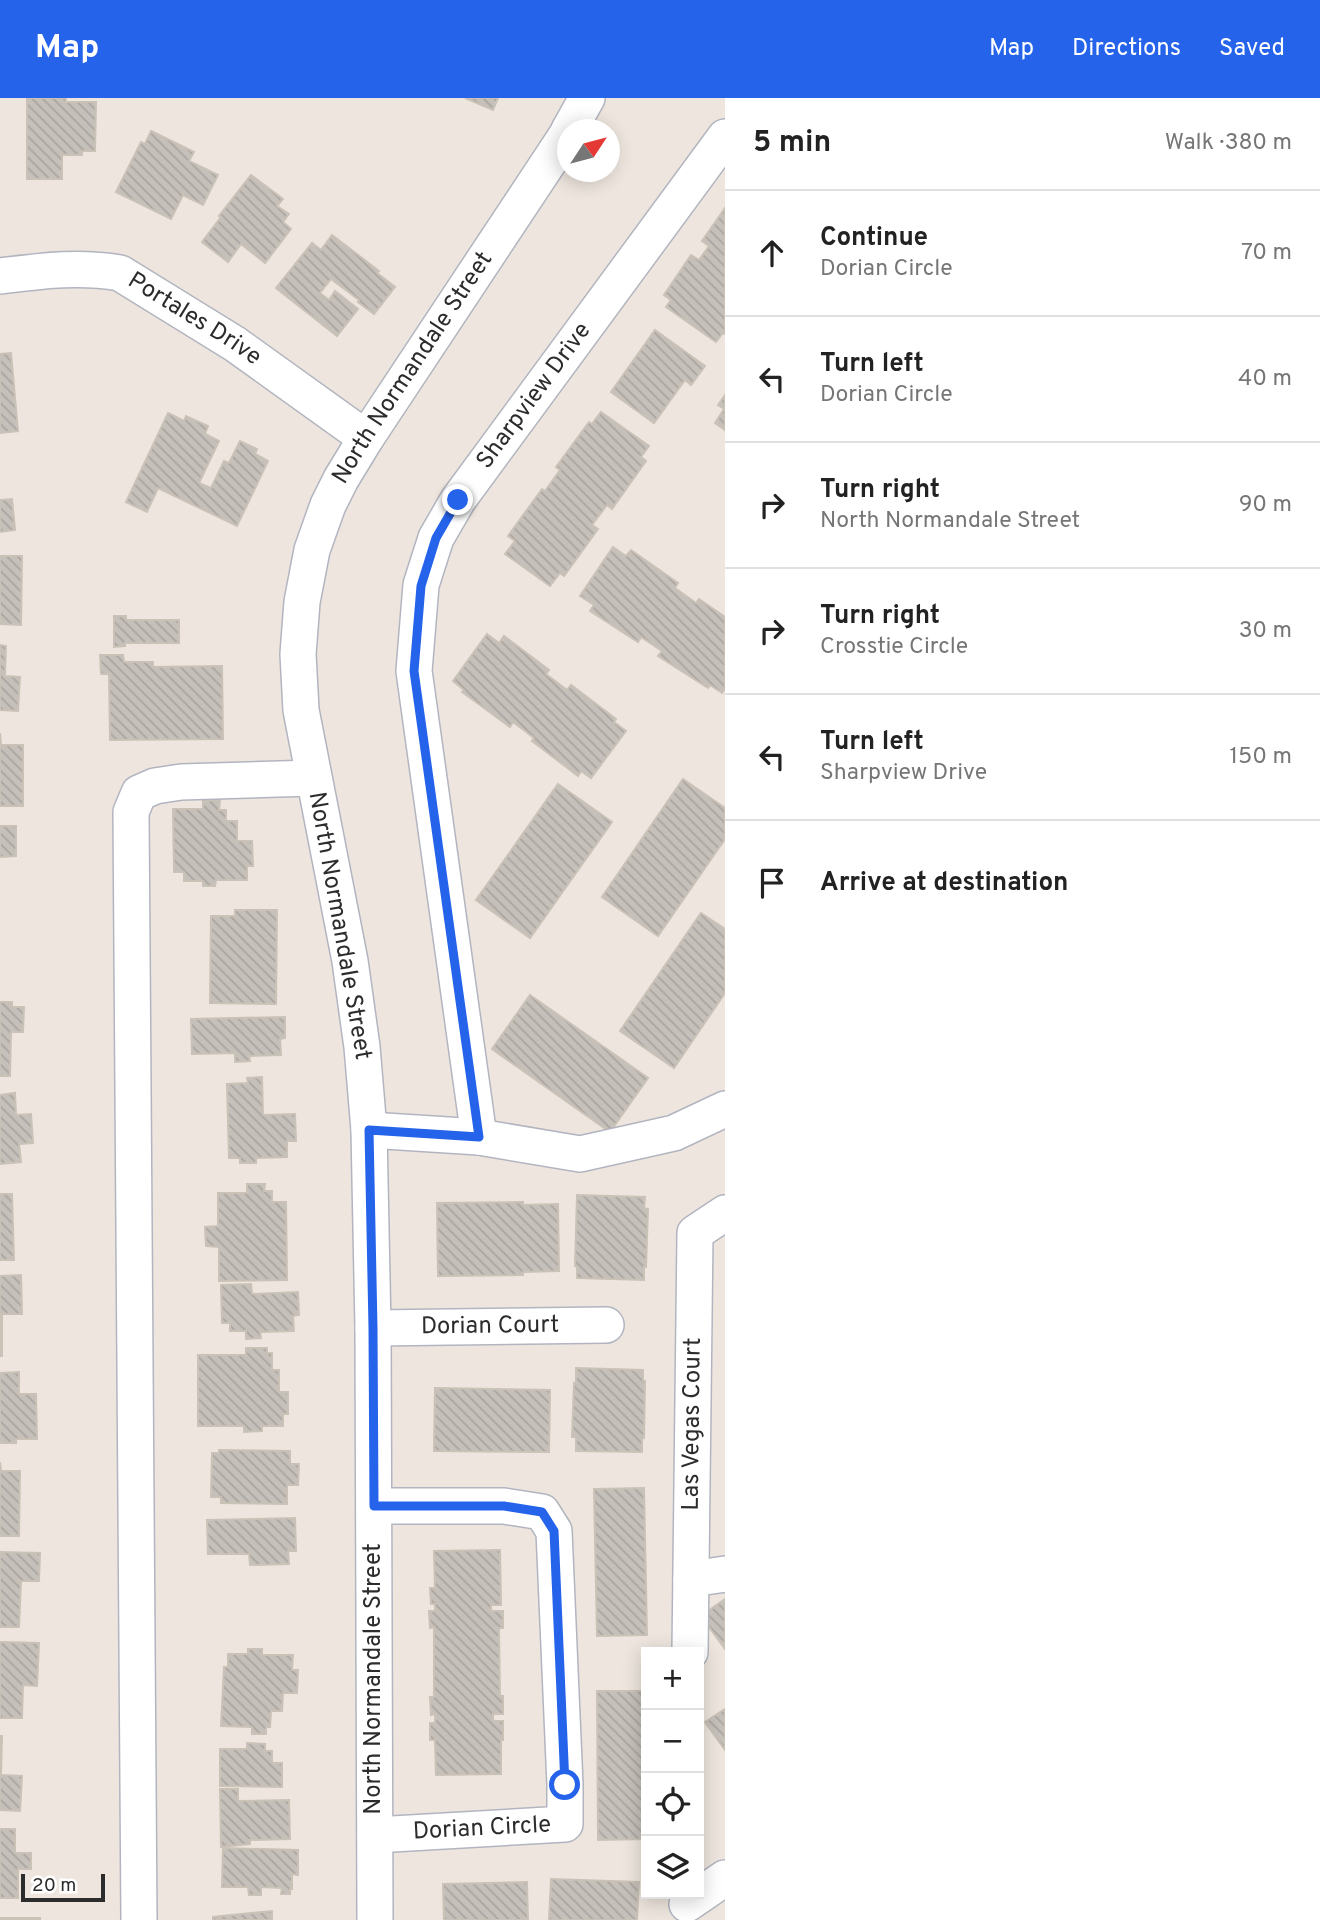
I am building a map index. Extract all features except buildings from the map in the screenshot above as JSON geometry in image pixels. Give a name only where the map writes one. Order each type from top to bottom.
[{"type":"street","name":"North Normandale Street","points":[[575,119],[587,98]]},
{"type":"street","name":"North Normandale Street","points":[[375,1920],[373,1328],[369,1130],[362,1047],[349,961],[301,710],[298,654],[302,602],[312,550],[328,505],[366,438],[557,148]]},
{"type":"street","name":"Sharpview Drive","points":[[479,1137],[414,671],[421,586],[436,538],[458,500],[671,210],[722,149]]},
{"type":"street","name":"Portales Drive","points":[[0,276],[54,269],[98,269],[120,273],[235,344],[366,438]]},
{"type":"street","points":[[139,1920],[131,812],[139,793],[155,786],[181,782],[313,778]]},
{"type":"street","points":[[369,1130],[479,1137],[580,1154],[674,1133],[725,1110]]},
{"type":"street","name":"Las Vegas Court","points":[[691,1647],[708,1577],[695,1233],[725,1213]]},
{"type":"street","name":"Dorian Court","points":[[373,1328],[606,1325]]},
{"type":"street","name":"Dorian Circle","points":[[374,1506],[504,1506],[542,1512],[554,1531],[565,1785],[565,1824],[375,1835]]},
{"type":"street","points":[[687,1906],[725,1878]]},
{"type":"route","points":[[458,500],[436,538],[421,586],[414,671],[479,1137],[369,1130],[374,1506],[504,1506],[542,1512],[554,1531],[565,1785]]}]
